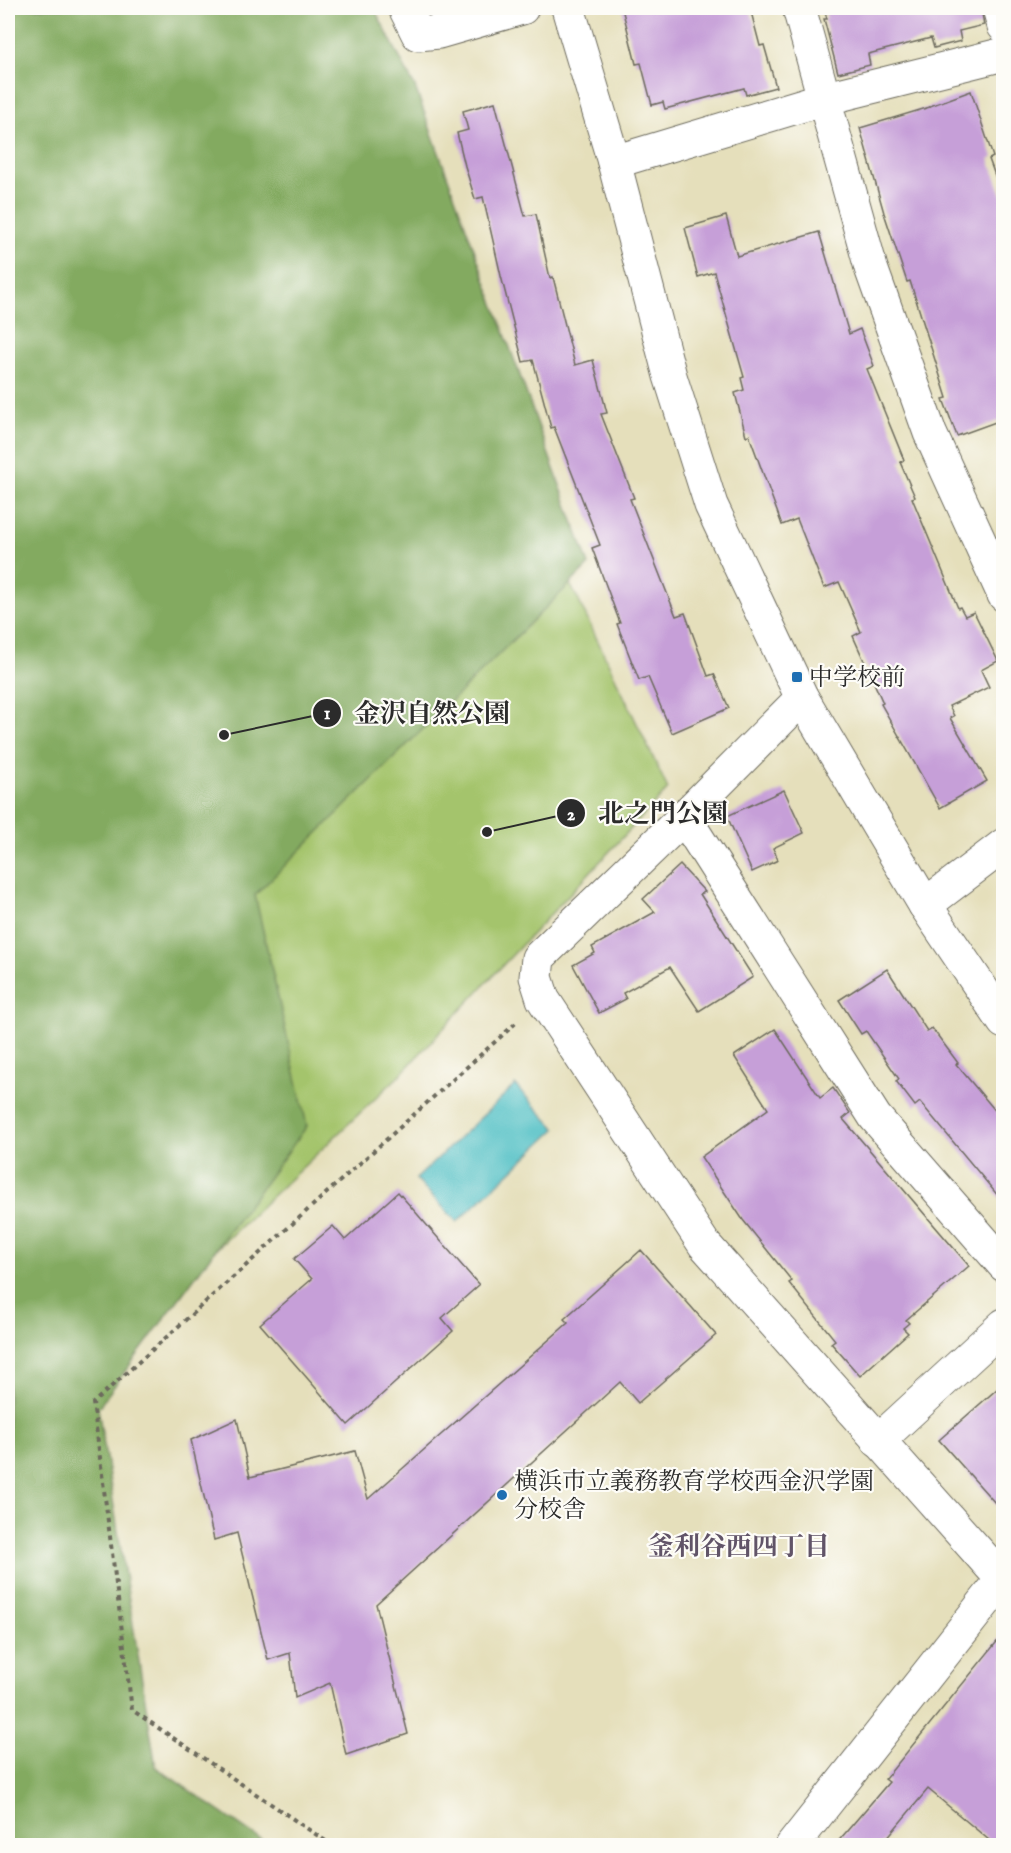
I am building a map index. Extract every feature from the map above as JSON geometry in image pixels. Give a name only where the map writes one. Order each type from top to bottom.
[{"type":"street","points":[[405,8],[418,34],[440,32],[522,8]]},
{"type":"street","points":[[568,8],[614,162],[670,376],[711,505],[802,698],[926,905],[1004,1022]]},
{"type":"street","points":[[799,8],[872,268],[930,433],[1001,586]]},
{"type":"street","points":[[999,8],[1004,26]]},
{"type":"street","points":[[614,162],[823,99],[1004,54]]},
{"type":"street","points":[[792,1845],[1003,1580],[704,1244],[543,999],[536,977],[538,958],[684,817],[802,698]]},
{"type":"street","points":[[684,817],[875,1117],[1004,1265]]},
{"type":"street","points":[[926,905],[1004,845]]},
{"type":"street","points":[[878,1441],[1004,1325]]},
{"type":"path","points":[[333,1845],[132,1710],[93,1403],[543,999]]},
{"type":"green space","points":[[8,8],[243,8],[576,595],[668,789],[398,1077],[93,1366]]},
{"type":"green space","points":[[8,8],[374,8],[415,87],[589,565],[255,895],[307,1126],[98,1408],[156,1767],[268,1845],[8,1845]]},
{"type":"water","points":[[515,1085],[556,1129],[457,1222],[416,1179]]},
{"type":"building","points":[[622,8],[750,8],[760,46],[764,45],[776,87],[746,95],[744,88],[665,109],[663,102],[652,105],[641,63],[636,64]]},
{"type":"building","points":[[824,8],[981,8],[984,25],[959,31],[961,41],[934,48],[931,38],[868,54],[870,65],[838,73],[824,19],[827,19]]},
{"type":"building","points":[[971,91],[993,157],[989,159],[1004,200],[1004,419],[957,436],[943,399],[947,398],[910,281],[907,282],[884,213],[860,128],[930,107]]},
{"type":"building","points":[[495,102],[525,216],[536,214],[550,278],[553,277],[575,365],[593,360],[607,413],[601,414],[634,498],[630,499],[676,616],[685,613],[708,676],[714,674],[729,708],[672,733],[648,677],[639,680],[617,624],[620,623],[592,548],[600,545],[554,427],[551,428],[533,360],[523,362],[483,197],[475,199],[465,166],[457,133],[468,130],[463,111]]},
{"type":"building","points":[[726,216],[737,256],[819,232],[849,334],[860,329],[874,366],[867,369],[904,460],[900,462],[915,497],[912,498],[958,608],[960,607],[965,616],[974,612],[998,661],[981,670],[989,687],[949,706],[954,716],[950,718],[987,781],[940,808],[881,704],[883,703],[853,636],[861,632],[839,582],[824,588],[797,519],[782,525],[749,435],[746,436],[735,393],[744,390],[741,378],[744,377],[714,272],[698,277],[685,228]]},
{"type":"building","points":[[784,790],[804,833],[773,848],[778,860],[752,872],[727,816]]},
{"type":"building","points":[[680,865],[705,892],[700,894],[753,977],[699,1011],[670,967],[623,993],[626,999],[599,1013],[573,965],[595,953],[592,947],[655,912],[643,899]]},
{"type":"building","points":[[887,969],[927,1031],[932,1028],[958,1063],[956,1064],[1004,1121],[1004,1203],[920,1102],[915,1106],[896,1081],[899,1079],[866,1031],[861,1034],[839,1000]]},
{"type":"building","points":[[775,1029],[820,1098],[833,1088],[850,1113],[843,1119],[969,1266],[906,1320],[909,1323],[903,1328],[908,1333],[860,1376],[831,1343],[835,1340],[789,1283],[792,1281],[743,1220],[701,1157],[768,1109],[734,1056]]},
{"type":"building","points":[[398,1192],[479,1285],[442,1318],[453,1331],[348,1425],[260,1324],[312,1279],[294,1259],[333,1226],[345,1240]]},
{"type":"building","points":[[641,1250],[716,1335],[638,1403],[620,1382],[376,1604],[408,1734],[346,1755],[330,1683],[295,1698],[290,1653],[268,1660],[237,1533],[214,1540],[191,1440],[237,1419],[250,1477],[355,1451],[368,1499],[568,1323],[564,1319]]},
{"type":"building","points":[[1004,1383],[1004,1513],[939,1440]]},
{"type":"building","points":[[1004,1633],[1004,1845],[995,1845],[928,1789],[881,1845],[835,1845],[889,1782],[885,1779]]},
{"type":"place","name":"中学校前","points":[[797,677]]},
{"type":"place","name":"金沢自然公園","points":[[224,735]]},
{"type":"place","name":"北之門公園","points":[[487,832]]},
{"type":"place","name":"横浜市立義務教育学校西金沢学園 分校舎","points":[[502,1495]]},
{"type":"district","name":"釜利谷西四丁目","points":[[739,1546]]}]
